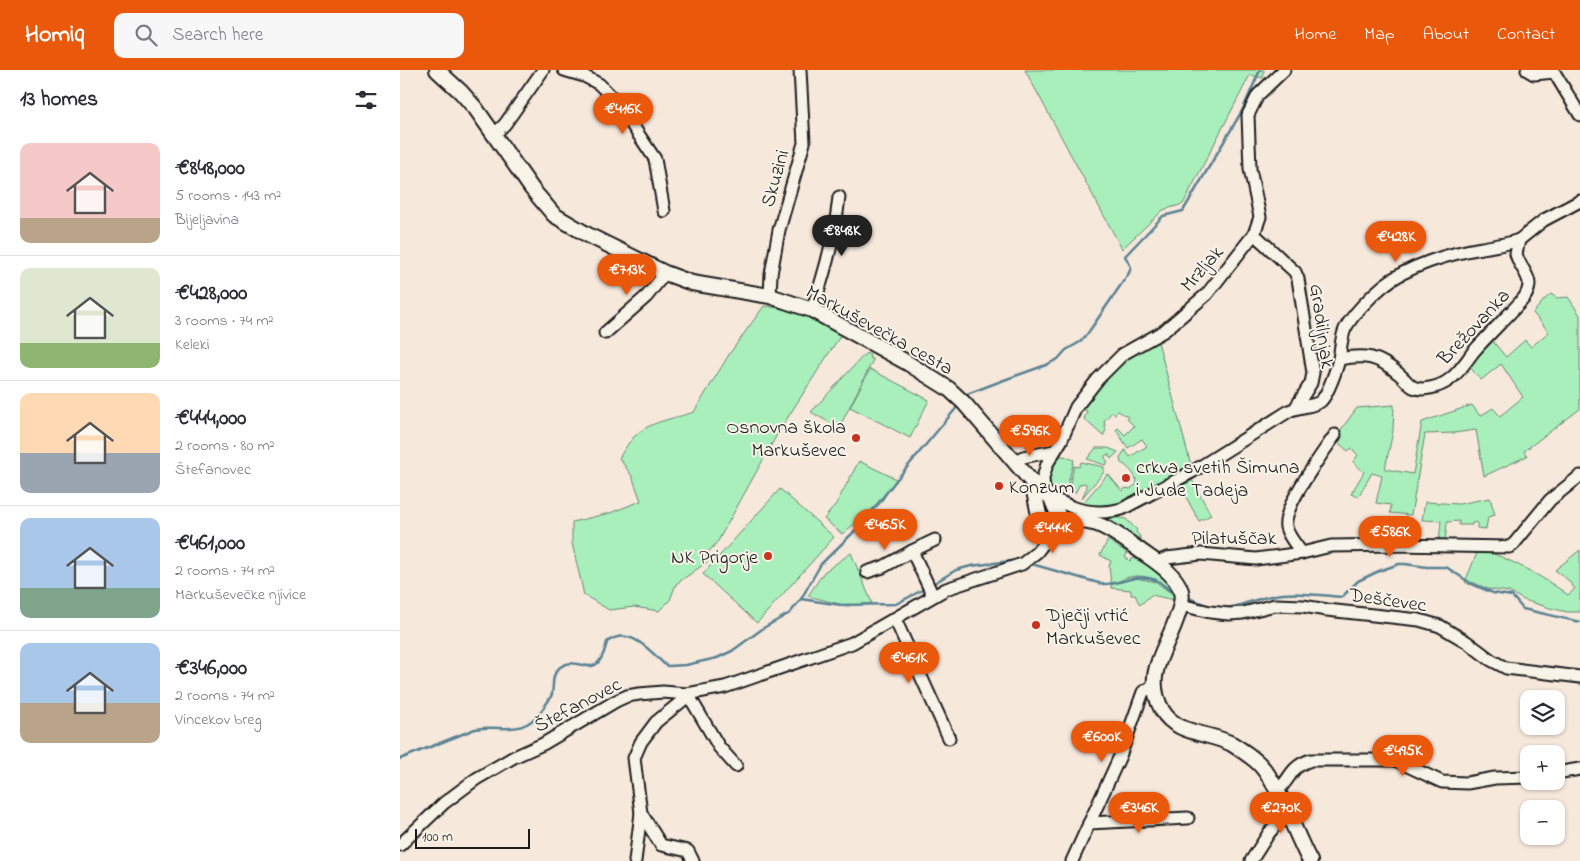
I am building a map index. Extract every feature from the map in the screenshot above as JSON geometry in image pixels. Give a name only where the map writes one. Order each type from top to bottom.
[{"type":"main road","name":"Markuševečka cesta","points":[[437,70],[461,92],[532,189],[554,215],[588,235],[665,273],[692,283],[770,296],[812,310],[906,362],[949,389],[961,400],[1046,498]]},
{"type":"main road","points":[[1046,498],[1057,528],[1078,520],[1098,524],[1157,562],[1173,578],[1181,598],[1177,617],[1158,660],[1154,685],[1163,711],[1173,722],[1196,732],[1231,743],[1258,762],[1276,791],[1310,861]]},
{"type":"street","points":[[494,135],[505,124],[543,70]]},
{"type":"street","points":[[564,70],[584,76],[599,84],[616,101],[655,159],[664,212]]},
{"type":"street","name":"Skuzini","points":[[770,296],[771,274],[779,230],[804,143],[800,70]]},
{"type":"street","name":"Mrzljak","points":[[1046,498],[1043,483],[1044,472],[1076,407],[1098,379],[1123,354],[1164,331],[1207,294],[1254,234],[1260,217],[1250,169],[1248,115],[1258,95],[1284,70]]},
{"type":"street","points":[[1527,70],[1534,74],[1554,72],[1580,116]]},
{"type":"street","points":[[812,310],[837,222],[840,197]]},
{"type":"street","points":[[1046,498],[1062,502],[1076,509],[1092,512],[1122,509],[1192,472],[1296,407],[1319,402],[1322,400],[1339,359],[1342,339],[1350,321],[1384,284],[1406,272],[1436,260],[1483,247],[1519,240],[1544,220],[1580,201]]},
{"type":"street","name":"Gradiljnjak","points":[[1254,234],[1290,266],[1298,280],[1313,373],[1312,383],[1296,407]]},
{"type":"street","name":"Brežovanka","points":[[1339,359],[1357,356],[1378,360],[1400,375],[1410,385],[1419,389],[1440,385],[1448,381],[1461,369],[1473,352],[1529,291],[1529,283],[1516,254],[1519,240]]},
{"type":"street","points":[[605,333],[648,296],[665,273]]},
{"type":"street","points":[[1302,553],[1286,527],[1285,516],[1303,483],[1335,435]]},
{"type":"street","points":[[1009,456],[1023,457],[1054,451]]},
{"type":"street","name":"Pilatuščak","points":[[1157,562],[1188,554],[1256,559],[1302,553],[1331,546],[1514,546],[1550,500],[1580,476]]},
{"type":"street","name":"Štefanovec","points":[[400,845],[444,803],[476,780],[514,757],[543,744],[616,701],[627,696],[639,694],[663,692],[689,694],[725,687],[852,643],[895,620],[930,589],[970,580],[1027,561],[1057,528]]},
{"type":"street","points":[[867,572],[882,567],[935,540]]},
{"type":"street","points":[[912,551],[930,589]]},
{"type":"street","name":"Deščevec","points":[[1181,598],[1210,612],[1229,614],[1243,613],[1276,605],[1303,606],[1419,620],[1440,626],[1506,668],[1580,677]]},
{"type":"street","points":[[895,620],[949,738]]},
{"type":"street","points":[[1072,861],[1120,756],[1143,692],[1154,685]]},
{"type":"street","points":[[635,861],[641,813],[634,758],[641,742],[656,722],[689,694],[719,747],[736,766]]},
{"type":"street","points":[[1276,791],[1284,784],[1294,768],[1311,760],[1396,760],[1442,782],[1467,783],[1495,778],[1520,777]]},
{"type":"street","points":[[1565,772],[1580,769]]},
{"type":"street","points":[[1250,860],[1287,812]]},
{"type":"street","points":[[641,813],[661,845],[688,851],[693,861]]},
{"type":"street","points":[[1089,823],[1188,818]]},
{"type":"green space","points":[[1025,70],[1264,70],[1263,78],[1250,75],[1183,204],[1163,210],[1122,249]]},
{"type":"green space","points":[[1551,294],[1557,298],[1568,297],[1580,315],[1580,409],[1524,451],[1527,456],[1484,476],[1476,430],[1425,434],[1411,515],[1390,513],[1391,505],[1376,503],[1382,476],[1372,473],[1358,497],[1351,494],[1364,472],[1353,462],[1358,455],[1351,448],[1348,451],[1334,439],[1357,408],[1394,405],[1393,431],[1385,469],[1413,474],[1422,422],[1472,405],[1480,416],[1493,408],[1500,416],[1523,397],[1501,364],[1481,380],[1467,364],[1490,338],[1506,357],[1525,340],[1531,347],[1549,332],[1533,313]]},
{"type":"green space","points":[[764,306],[799,311],[842,333],[779,431],[718,541],[706,555],[710,560],[676,584],[670,600],[659,611],[634,607],[609,610],[584,595],[572,543],[572,522],[610,513],[641,501],[632,476],[619,458],[625,448],[639,432],[646,428],[662,421],[694,412],[730,353]]},
{"type":"green space","points":[[1157,338],[1192,469],[1127,501],[1108,508],[1081,505],[1108,474],[1122,491],[1126,488],[1130,489],[1137,484],[1134,475],[1121,463],[1120,458],[1125,450],[1130,457],[1147,446],[1142,439],[1128,448],[1116,430],[1118,428],[1125,435],[1134,426],[1127,419],[1128,417],[1118,411],[1115,414],[1112,412],[1104,421],[1106,430],[1103,436],[1084,419],[1087,411],[1080,409],[1121,360]]},
{"type":"green space","points":[[866,353],[873,360],[839,428],[811,412]]},
{"type":"green space","points":[[870,369],[929,400],[910,438],[850,407]]},
{"type":"green space","points":[[1096,448],[1108,448],[1118,452],[1111,459],[1108,454],[1105,456],[1108,462],[1105,465],[1087,459]]},
{"type":"green space","points":[[1057,456],[1064,456],[1074,460],[1066,491],[1062,497],[1048,487],[1046,477]]},
{"type":"green space","points":[[859,461],[896,479],[880,504],[842,534],[824,519],[836,504]]},
{"type":"green space","points":[[1081,462],[1104,467],[1104,472],[1082,498],[1087,487],[1085,483],[1080,484],[1075,493],[1069,488],[1074,466],[1079,467]]},
{"type":"green space","points":[[1192,480],[1211,515],[1199,521],[1180,486]]},
{"type":"green space","name":"NK Prigorje","points":[[780,489],[834,537],[757,623],[703,574]]},
{"type":"green space","points":[[1490,498],[1495,515],[1488,517],[1486,529],[1477,528],[1477,522],[1472,523],[1472,525],[1459,525],[1459,521],[1447,522],[1445,543],[1439,542],[1441,521],[1422,520],[1425,502],[1459,504]]},
{"type":"green space","points":[[1100,515],[1126,519],[1137,530],[1139,538],[1142,540],[1140,543],[1100,518]]},
{"type":"green space","points":[[1108,540],[1127,553],[1125,557],[1130,561],[1133,558],[1156,569],[1175,588],[1172,591],[1156,580],[1139,576],[1132,576],[1111,584],[1109,566],[1111,561],[1100,555]]},
{"type":"green space","points":[[1479,548],[1525,568],[1568,595],[1575,589],[1567,579],[1555,570],[1580,550],[1580,612],[1567,612],[1550,608],[1524,600],[1509,592],[1488,589],[1472,582],[1470,585],[1465,582]]},
{"type":"green space","points":[[851,553],[872,603],[847,606],[808,596],[824,572]]},
{"type":"green space","points":[[1136,578],[1156,582],[1175,596],[1175,600],[1151,595],[1140,605],[1135,595],[1131,595],[1131,590],[1111,588],[1111,585]]},
{"type":"waterway","points":[[965,397],[967,394],[1046,365],[1058,359],[1066,350],[1080,342],[1129,273],[1131,267],[1125,256],[1163,216],[1183,211],[1242,111],[1260,70]]},
{"type":"waterway","points":[[801,599],[821,564],[861,525],[958,406]]},
{"type":"waterway","name":"Štefanovec","points":[[931,585],[956,570],[971,566],[1018,560]]},
{"type":"waterway","name":"Štefanovec","points":[[1028,563],[1102,584],[1142,577],[1149,578],[1156,580],[1176,594]]},
{"type":"waterway","name":"Štefanovec","points":[[1226,608],[1265,597],[1288,594],[1342,597],[1358,581],[1379,571],[1399,564],[1405,564],[1446,567],[1472,584],[1493,593],[1512,596],[1523,609],[1580,622]]},
{"type":"waterway","name":"Štefanovec","points":[[400,759],[475,729],[512,728],[527,724],[542,710],[550,698],[554,677],[559,668],[573,663],[586,666],[598,663],[603,656],[607,642],[615,638],[631,638],[638,641],[668,666],[686,665],[717,658],[732,651],[765,627],[790,613],[801,599],[841,605],[896,604],[926,588]]},
{"type":"waterway","name":"Štefanovec","points":[[1186,597],[1206,605]]},
{"type":"place","name":"Osnovna škola Markuševec","points":[[856,438]]},
{"type":"place","name":"crkva svetih Šimuna i Jude Tadeja","points":[[1126,478]]},
{"type":"place","name":"Konzum","points":[[999,486]]},
{"type":"place","name":"NK Prigorje","points":[[768,556]]},
{"type":"place","name":"Dječji vrtić Markuševec","points":[[1036,625]]}]
